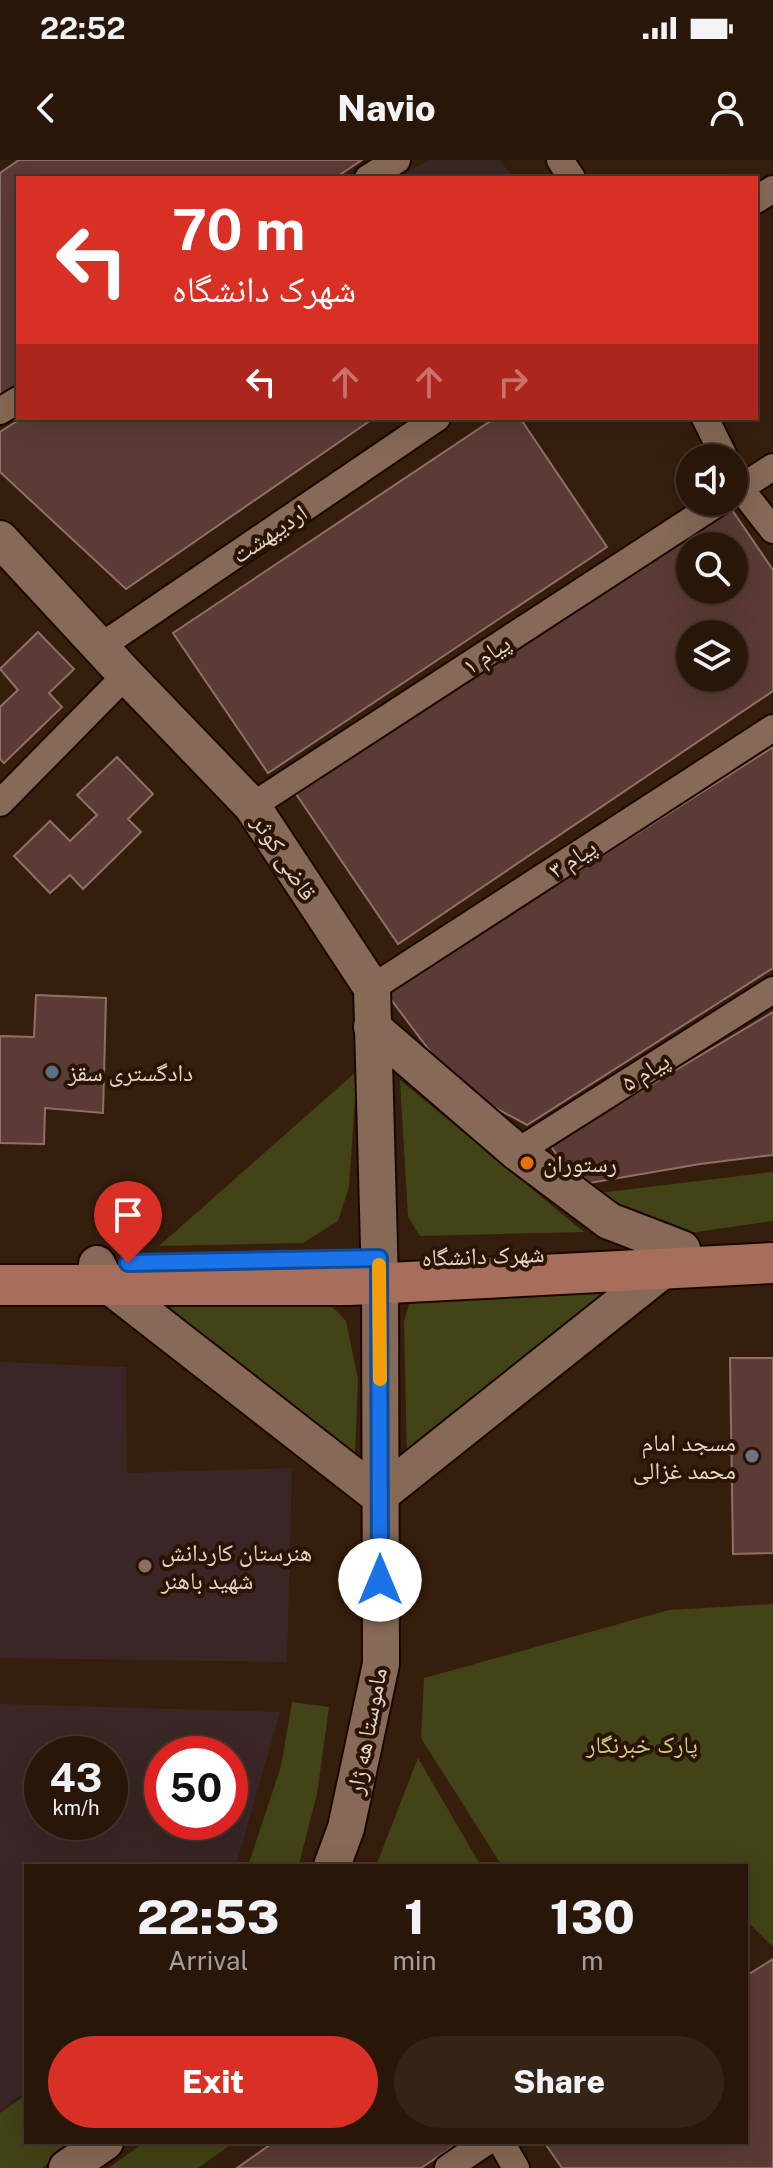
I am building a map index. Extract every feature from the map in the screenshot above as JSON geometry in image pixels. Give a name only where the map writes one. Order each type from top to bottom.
[{"type":"main road","name":"قاضی کوثر","points":[[0,539],[252,806],[372,988]]},
{"type":"main road","points":[[372,988],[379,1271]]},
{"type":"main road","points":[[372,1027],[517,1152],[609,1221],[673,1260],[773,1263]]},
{"type":"main road","name":"شهرک دانشگاه","points":[[0,1262],[102,1274],[379,1271],[673,1260],[773,1241]]},
{"type":"main road","points":[[0,1285],[102,1274],[379,1496],[673,1260]]},
{"type":"main road","name":"ماموستا هه ژار","points":[[333,1864],[346,1828],[381,1664],[379,1271]]},
{"type":"main road","points":[[67,2168],[102,2144]]},
{"type":"street","points":[[371,176],[397,160]]},
{"type":"street","name":"اردیبهشت","points":[[100,647],[434,420]]},
{"type":"street","points":[[706,420],[718,444]]},
{"type":"street","name":"پیام ۱","points":[[748,480],[773,467]]},
{"type":"street","points":[[748,505],[773,530]]},
{"type":"street","name":"پیام ۱","points":[[252,806],[691,516]]},
{"type":"street","points":[[0,803],[126,675]]},
{"type":"street","name":"پیام ۳","points":[[372,988],[773,728]]},
{"type":"street","name":"پیام ۵","points":[[517,1152],[773,990]]},
{"type":"street","points":[[448,2168],[483,2144]]},
{"type":"street","points":[[502,2144],[516,2168]]},
{"type":"shaded area","points":[[428,160],[500,160],[512,176],[402,176]]},
{"type":"shaded area","name":"هنرستان کاردانش شهید باهنر","points":[[0,1362],[126,1367],[127,1473],[292,1468],[287,1662],[0,1658]]},
{"type":"shaded area","points":[[0,1704],[280,1712],[248,1824],[248,1736],[144,1736],[144,1840],[243,1840],[237,1864],[24,1864],[24,2093],[0,2111]]},
{"type":"green space","points":[[357,1071],[349,1187],[338,1221],[303,1243],[159,1246]]},
{"type":"green space","points":[[400,1080],[584,1232],[420,1236],[408,1217]]},
{"type":"green space","points":[[773,1172],[773,1221],[668,1236],[599,1193]]},
{"type":"green space","points":[[588,1287],[612,1294],[407,1458],[404,1322],[409,1304],[432,1291]]},
{"type":"green space","points":[[145,1290],[317,1291],[346,1321],[358,1379],[355,1454]]},
{"type":"green space","name":"پارک خبرنگار","points":[[773,1604],[773,1947],[748,1922],[748,1864],[501,1864],[421,1738],[424,1678],[669,1610]]},
{"type":"green space","points":[[292,1702],[329,1707],[317,1794],[299,1864],[249,1864],[281,1766]]},
{"type":"green space","points":[[418,1758],[480,1864],[377,1864]]},
{"type":"green space","points":[[24,2096],[24,2144],[74,2144],[42,2168],[0,2168],[0,2113]]},
{"type":"green space","points":[[142,2144],[232,2144],[198,2168],[108,2168]]},
{"type":"building","points":[[19,160],[362,160],[338,176],[16,176],[16,390],[0,401],[0,173]]},
{"type":"building","points":[[19,420],[371,420],[126,589],[0,472],[0,432]]},
{"type":"building","points":[[492,420],[521,420],[607,547],[268,773],[173,633]]},
{"type":"building","points":[[710,516],[736,516],[747,532],[686,532]]},
{"type":"building","points":[[748,533],[773,570],[773,691],[398,944],[296,794],[676,539],[676,604],[748,604]]},
{"type":"building","points":[[38,632],[74,669],[49,693],[62,707],[4,763],[0,759],[0,707],[18,690],[0,669]]},
{"type":"building","points":[[773,747],[773,968],[527,1125],[457,1087],[386,993]]},
{"type":"building","points":[[117,757],[153,794],[128,819],[141,832],[83,889],[70,875],[50,893],[14,856],[50,821],[70,841],[97,815],[77,795]]},
{"type":"building","name":"دادگستری سقز","points":[[36,995],[106,998],[103,1113],[45,1108],[44,1144],[0,1143],[0,1036],[34,1037]]},
{"type":"building","points":[[773,1012],[773,1155],[578,1185],[550,1145]]},
{"type":"building","name":"مسجد امام محمد غزالی","points":[[730,1358],[773,1358],[773,1553],[733,1554]]},
{"type":"building","points":[[773,1959],[773,2168],[562,2168],[545,2144],[748,2144],[748,1975]]},
{"type":"building","points":[[271,2144],[457,2144],[421,2168],[237,2168]]},
{"type":"slow traffic","points":[[379,1265],[380,1379]]},
{"type":"place","name":"دادگستری سقز","points":[[52,1072]]},
{"type":"place","name":"رستوران","points":[[527,1163]]},
{"type":"place","name":"مسجد امام محمد غزالی","points":[[752,1456]]},
{"type":"place","name":"هنرستان کاردانش شهید باهنر","points":[[145,1566]]},
{"type":"route","points":[[128,1263],[379,1258],[380,1580]]}]
